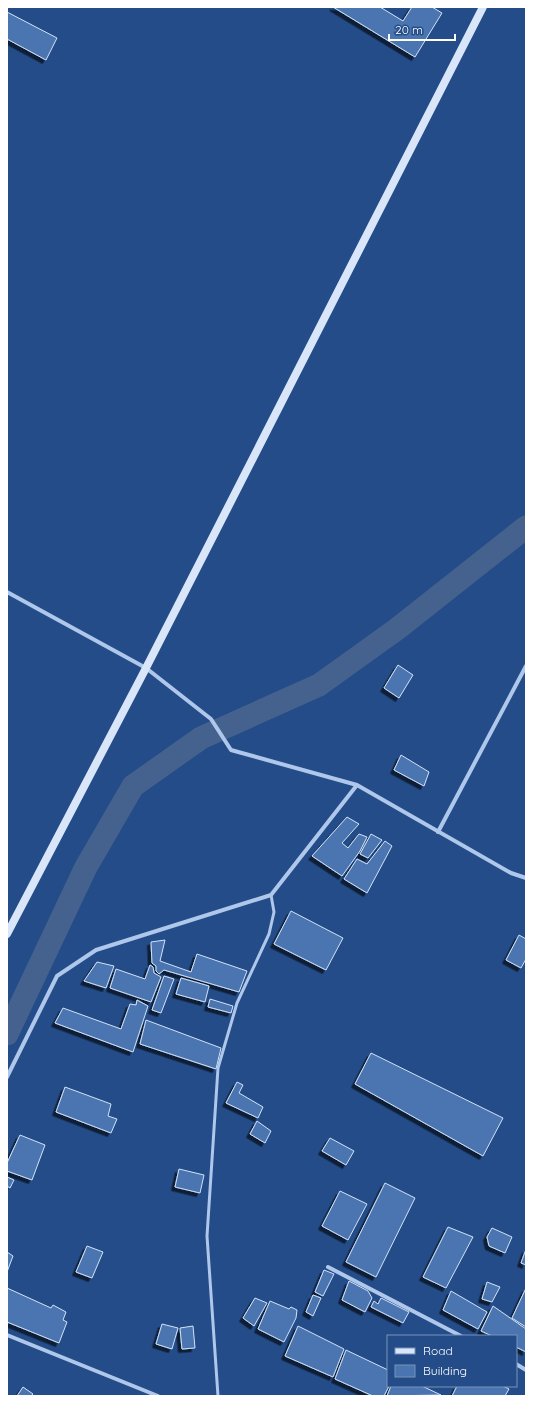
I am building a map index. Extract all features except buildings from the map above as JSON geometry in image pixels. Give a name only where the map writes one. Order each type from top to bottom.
[{"type":"street","points":[[7,934],[146,668],[483,7]]},
{"type":"street","points":[[7,592],[146,668],[211,720],[231,750],[357,785],[511,874],[526,878]]},
{"type":"street","points":[[438,832],[526,666]]},
{"type":"street","points":[[7,1078],[57,976],[96,950],[271,895],[357,785]]},
{"type":"street","points":[[328,1267],[459,1335]]},
{"type":"street","points":[[7,1335],[158,1396]]},
{"type":"street","points":[[517,1365],[526,1370]]},
{"type":"lane","points":[[218,1396],[207,1236],[218,1068],[237,1003],[269,934],[274,912],[271,895]]},
{"type":"waterway","points":[[7,1034],[86,867],[133,786],[201,738],[319,685],[397,629],[526,527]]}]
